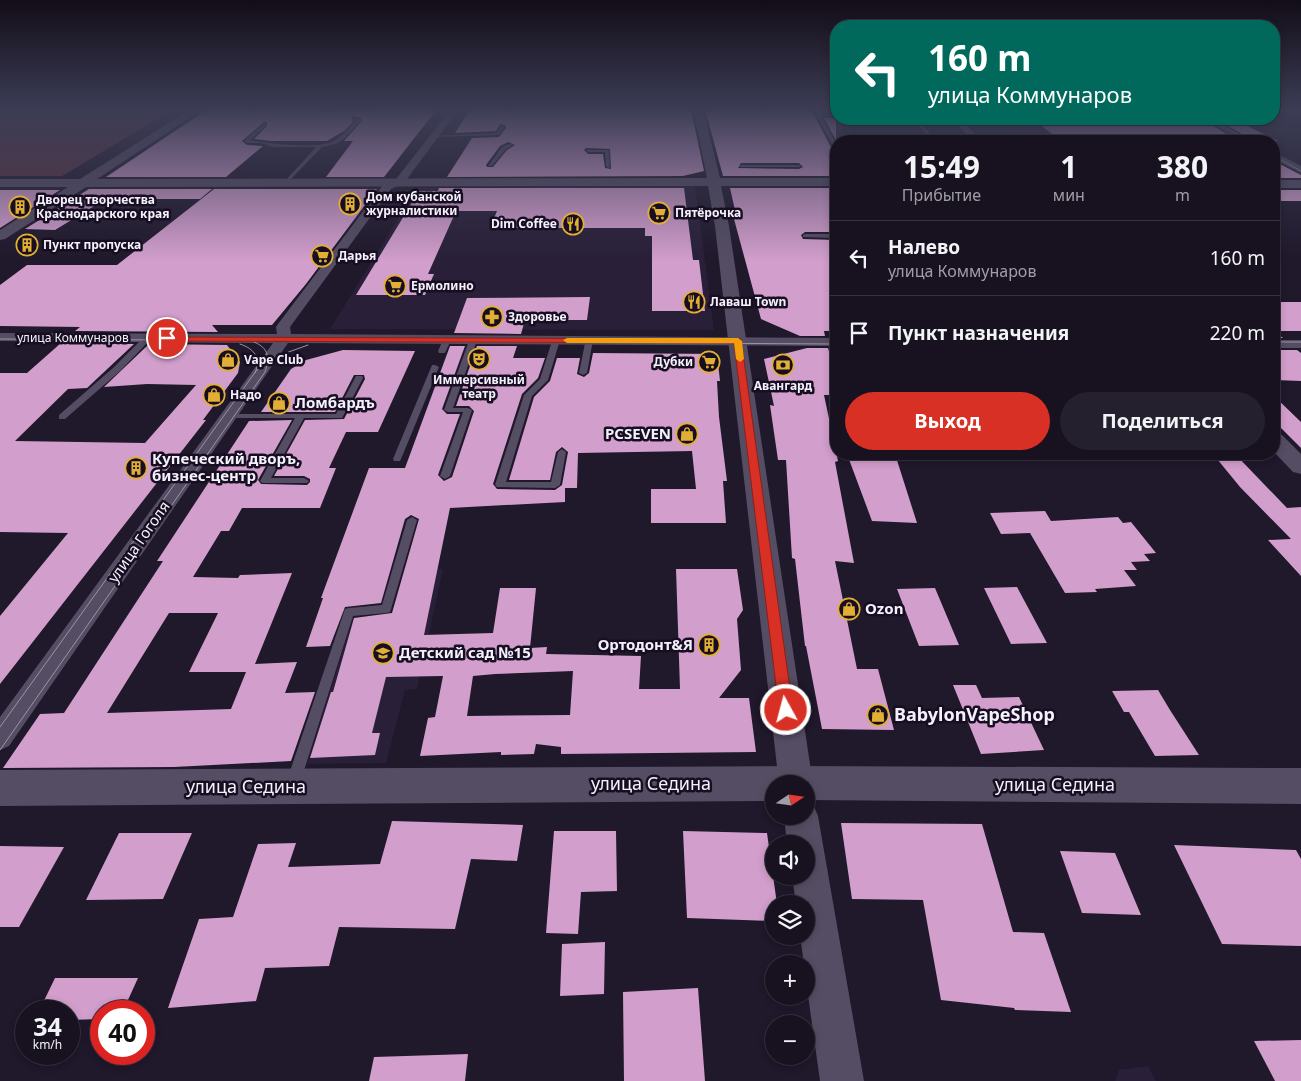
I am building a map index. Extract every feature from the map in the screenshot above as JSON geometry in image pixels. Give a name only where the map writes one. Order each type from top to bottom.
[{"type":"main road","name":"улица Седина","points":[[0,788],[765,784]]},
{"type":"main road","name":"улица Седина","points":[[815,784],[1301,786]]},
{"type":"street","points":[[0,236],[119,159]]},
{"type":"street","name":"улица Гоголя","points":[[0,738],[284,337],[283,327],[308,292],[387,187],[400,181],[417,159]]},
{"type":"street","points":[[712,159],[795,775]]},
{"type":"street","points":[[1282,159],[1301,170]]},
{"type":"street","points":[[0,182],[287,182],[488,178],[830,182]]},
{"type":"street","points":[[1280,184],[1301,184]]},
{"type":"street","name":"улица Коммунаров","points":[[0,337],[282,339],[444,345],[473,340],[830,342]]},
{"type":"street","points":[[1280,344],[1301,344]]},
{"type":"street","points":[[1280,446],[1301,467]]},
{"type":"street","points":[[812,885],[842,1081]]},
{"type":"lane","points":[[287,182],[308,159]]},
{"type":"lane","points":[[490,166],[495,159]]},
{"type":"lane","points":[[608,159],[608,167]]},
{"type":"lane","points":[[741,166],[799,166]]},
{"type":"lane","points":[[805,236],[830,236]]},
{"type":"lane","points":[[62,417],[116,370],[148,338]]},
{"type":"lane","points":[[445,476],[468,410],[448,410],[473,340]]},
{"type":"lane","points":[[556,340],[544,380],[528,396],[500,485],[555,485],[562,452]]},
{"type":"lane","points":[[584,373],[589,340]]},
{"type":"lane","points":[[397,459],[435,367]]},
{"type":"lane","points":[[228,416],[339,416],[359,378]]},
{"type":"lane","points":[[302,416],[266,481],[304,481]]},
{"type":"lane","points":[[292,787],[349,612],[386,608],[412,520]]},
{"type":"shaded area","points":[[0,159],[90,159],[62,176],[0,176]]},
{"type":"shaded area","points":[[695,186],[714,330],[330,329],[417,188]]},
{"type":"shaded area","name":"Детский сад №15","points":[[443,569],[417,689],[405,690],[386,763],[307,764],[353,618],[397,616],[410,570]]},
{"type":"shaded area","points":[[1148,1066],[1156,1081],[1115,1081],[1119,1070]]},
{"type":"building","points":[[132,159],[247,159],[226,177],[106,177]]},
{"type":"building","points":[[339,159],[398,159],[384,177],[326,177]]},
{"type":"building","points":[[458,159],[490,159],[486,165],[487,167],[493,167],[499,159],[604,159],[605,168],[611,169],[611,159],[702,159],[704,171],[683,176],[447,177]]},
{"type":"building","points":[[719,159],[830,159],[830,176],[723,176]],"holes":[[[741,163],[799,163],[803,167],[799,169],[738,168]]]},
{"type":"building","points":[[1280,164],[1301,175],[1301,178],[1280,178]]},
{"type":"building","points":[[439,188],[684,188],[693,260],[699,260],[705,311],[652,311],[652,236],[645,236],[645,228],[490,228],[497,211],[456,211],[428,274],[434,274],[425,295],[356,295],[419,191],[438,191]]},
{"type":"building","points":[[730,188],[830,188],[830,232],[805,232],[801,235],[803,239],[830,240],[830,331],[824,331],[825,336],[800,336],[761,319],[734,219],[737,219]]},
{"type":"building","points":[[89,189],[212,189],[200,199],[106,199],[55,230],[25,229]]},
{"type":"building","points":[[214,189],[377,189],[306,284],[272,325],[212,325],[218,332],[75,331],[80,327],[0,326],[0,285],[27,265],[117,265]]},
{"type":"building","name":"Дворец творчества Краснодарского края","points":[[0,190],[60,190],[0,228]]},
{"type":"building","points":[[1280,190],[1301,190],[1301,201],[1280,201]]},
{"type":"building","points":[[590,297],[587,320],[525,320],[521,334],[454,333],[467,298]]},
{"type":"building","points":[[1280,302],[1301,302],[1301,331],[1280,331]]},
{"type":"building","points":[[61,343],[134,344],[87,388],[68,389],[15,441],[145,443],[196,385],[147,384],[104,387],[149,344],[227,345],[240,362],[238,373],[203,420],[206,420],[0,684],[0,616],[68,533],[0,532],[0,373],[27,373]]},
{"type":"building","points":[[450,346],[465,346],[442,409],[447,414],[460,414],[438,475],[444,481],[452,477],[474,411],[469,406],[456,406],[477,346],[517,346],[513,358],[545,358],[538,378],[522,394],[493,484],[497,489],[555,490],[562,485],[568,452],[562,447],[556,452],[550,480],[509,480],[534,397],[550,381],[557,358],[580,358],[577,374],[584,377],[589,373],[593,353],[717,354],[720,381],[717,381],[719,417],[727,481],[723,481],[726,523],[651,523],[651,489],[696,489],[692,451],[578,453],[577,488],[565,488],[565,502],[450,508],[424,635],[493,633],[500,588],[536,588],[530,648],[547,647],[546,654],[641,656],[639,689],[680,689],[676,569],[737,569],[743,610],[737,619],[741,670],[719,698],[749,698],[756,752],[561,754],[561,747],[536,744],[534,754],[501,755],[501,752],[420,756],[428,718],[435,717],[443,676],[386,677],[372,733],[380,733],[375,755],[310,758],[331,692],[333,692],[354,618],[392,613],[419,519],[411,515],[405,519],[381,603],[345,607],[330,646],[306,647],[323,598],[321,598],[369,468],[405,468]],"holes":[[[573,671],[570,715],[467,716],[473,676]]]},
{"type":"building","points":[[807,348],[828,348],[830,355],[830,395],[824,395],[830,423],[830,460],[838,460],[835,462],[854,563],[835,561],[857,669],[878,669],[894,730],[822,729],[805,646],[795,559],[792,558],[786,460],[778,460],[770,405],[774,406],[764,359]]},
{"type":"building","points":[[343,350],[415,351],[378,432],[346,432],[329,468],[336,468],[320,508],[242,508],[229,531],[221,531],[193,577],[238,578],[240,575],[292,573],[255,664],[297,662],[285,693],[315,692],[291,761],[174,767],[3,768],[40,714],[64,713],[163,561],[157,561],[249,421],[292,420],[258,480],[261,484],[307,485],[310,482],[310,479],[304,476],[274,476],[305,420],[344,419],[365,379],[364,375],[354,375],[335,412],[261,412],[291,369],[306,360]],"holes":[[[169,613],[218,613],[189,672],[246,672],[231,709],[107,713]]]},
{"type":"building","points":[[1280,350],[1297,350],[1301,353],[1301,381],[1280,380]]},
{"type":"building","points":[[1280,402],[1301,422],[1301,448],[1280,427]]},
{"type":"building","points":[[849,460],[897,460],[917,523],[872,521]]},
{"type":"building","points":[[1218,460],[1241,460],[1287,508],[1301,507],[1301,576],[1268,540],[1291,539],[1240,487]]},
{"type":"building","points":[[1045,511],[1051,521],[1118,517],[1123,523],[1131,522],[1156,553],[1144,554],[1150,561],[1131,562],[1137,570],[1124,570],[1136,586],[1095,589],[1097,592],[1065,593],[1030,533],[1001,534],[990,513]]},
{"type":"building","points":[[1017,587],[1047,643],[1011,644],[984,588]]},
{"type":"building","points":[[935,588],[959,645],[919,646],[897,589]]},
{"type":"building","points":[[953,685],[976,685],[982,698],[1019,697],[1044,750],[981,754]]},
{"type":"building","points":[[1158,690],[1199,755],[1155,756],[1129,712],[1124,712],[1112,691]]},
{"type":"building","points":[[392,821],[523,825],[517,861],[471,859],[455,929],[339,927],[329,966],[265,968],[256,1001],[168,1008],[199,919],[233,917],[258,844],[296,843],[288,867],[380,864]]},
{"type":"building","points":[[841,823],[982,824],[1013,932],[1044,933],[1071,1012],[1015,1010],[1014,1008],[941,1000],[923,900],[852,899]]},
{"type":"building","points":[[554,831],[616,831],[617,891],[581,892],[578,934],[546,933]]},
{"type":"building","points":[[683,831],[767,833],[767,835],[765,835],[765,885],[774,885],[776,895],[765,895],[765,921],[687,918]]},
{"type":"building","points":[[119,833],[192,833],[163,899],[86,900]]},
{"type":"building","points":[[1174,845],[1296,850],[1301,859],[1301,946],[1222,944]]},
{"type":"building","points":[[0,846],[64,847],[19,927],[0,927]]},
{"type":"building","points":[[1060,851],[1115,853],[1141,915],[1082,913]]},
{"type":"building","points":[[605,942],[604,994],[560,996],[562,944]]},
{"type":"building","points":[[55,978],[138,978],[128,1000],[90,1000],[90,1019],[80,1020],[80,1000],[44,1000]]},
{"type":"building","points":[[698,988],[705,1081],[624,1081],[623,992]]},
{"type":"building","points":[[1301,1040],[1301,1081],[1275,1081],[1254,1041]]},
{"type":"building","points":[[468,1054],[465,1081],[369,1081],[374,1057]]},
{"type":"tram line","points":[[1280,159],[1301,171]]},
{"type":"tram line","points":[[0,339],[830,344]]},
{"type":"tram line","points":[[254,342],[263,347],[268,361]]},
{"type":"tram line","points":[[1280,342],[1301,342]]},
{"type":"tram line","points":[[240,344],[253,351],[257,359],[256,372]]},
{"type":"tram line","points":[[268,361],[272,358],[308,345]]},
{"type":"tram line","points":[[0,750],[265,372],[268,361]]},
{"type":"tram line","points":[[256,372],[268,361]]},
{"type":"tram line","points":[[0,727],[256,372]]},
{"type":"slow traffic","points":[[567,340],[738,341],[740,359]]},
{"type":"place","name":"Дом кубанской журналистики","points":[[350,204]]},
{"type":"place","name":"Дворец творчества Краснодарского края","points":[[20,207]]},
{"type":"place","name":"Пятёрочка","points":[[659,213]]},
{"type":"place","name":"Dim Coffee","points":[[573,224]]},
{"type":"place","name":"Пункт пропуска","points":[[27,245]]},
{"type":"place","name":"Дарья","points":[[322,256]]},
{"type":"place","name":"Ермолино","points":[[395,286]]},
{"type":"place","name":"Лаваш Town","points":[[694,302]]},
{"type":"place","name":"Здоровье","points":[[492,317]]},
{"type":"place","name":"Иммерсивный театр","points":[[479,359]]},
{"type":"place","name":"Vape Club","points":[[228,360]]},
{"type":"place","name":"Дубки","points":[[709,362]]},
{"type":"place","name":"Авангард","points":[[783,365]]},
{"type":"place","name":"Надо","points":[[214,395]]},
{"type":"place","name":"Ломбардъ","points":[[279,403]]},
{"type":"place","name":"PCSEVEN","points":[[687,434]]},
{"type":"place","name":"Купеческий дворъ, бизнес-центр","points":[[136,468]]},
{"type":"place","name":"Ozon","points":[[849,609]]},
{"type":"place","name":"Ортодонт&Я","points":[[709,645]]},
{"type":"place","name":"Детский сад №15","points":[[383,653]]},
{"type":"place","name":"BabylonVapeShop","points":[[878,715]]},
{"type":"route","points":[[167,338],[738,341],[786,710]]}]
